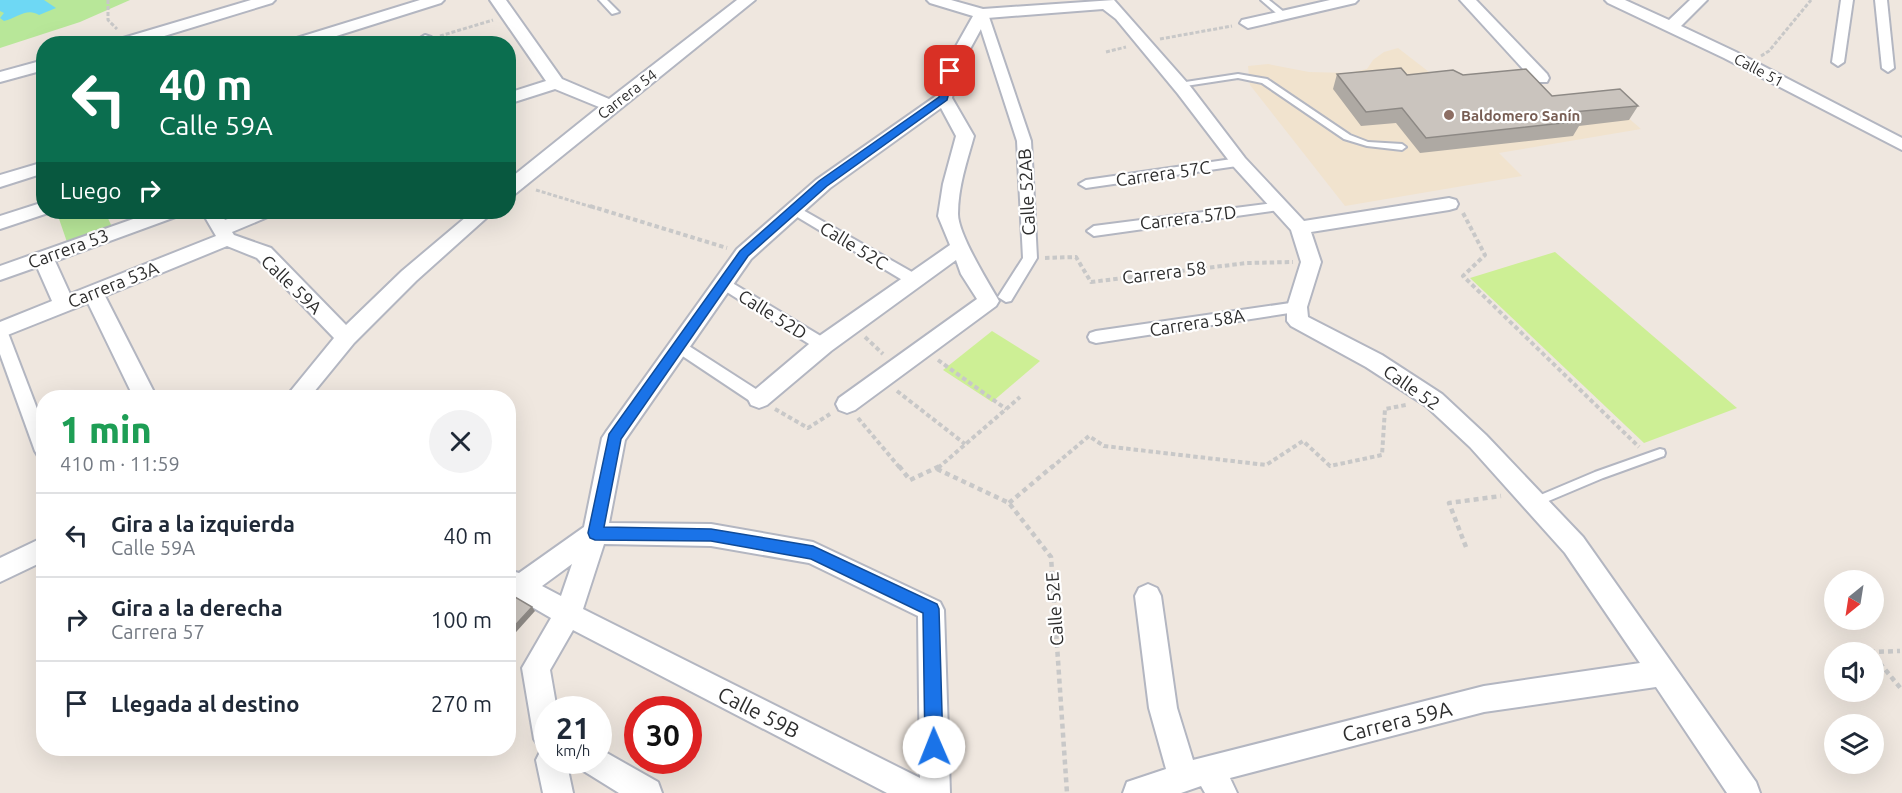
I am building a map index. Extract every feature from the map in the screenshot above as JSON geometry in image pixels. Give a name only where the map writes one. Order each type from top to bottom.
[{"type":"street","points":[[143,36],[267,0]]},
{"type":"street","points":[[319,36],[436,0]]},
{"type":"street","points":[[498,0],[556,83],[611,106]]},
{"type":"street","name":"Carrera 54","points":[[516,184],[747,0]]},
{"type":"street","points":[[935,0],[982,14],[1107,2],[1179,85],[1239,162],[1300,228],[1311,262],[1297,307]]},
{"type":"street","points":[[1248,23],[1350,0]]},
{"type":"street","points":[[1468,0],[1541,78]]},
{"type":"street","name":"Calle 51","points":[[1613,0],[1747,64],[1902,145]]},
{"type":"street","points":[[1671,27],[1699,0]]},
{"type":"street","points":[[1838,62],[1847,0]]},
{"type":"street","points":[[1881,0],[1888,68]]},
{"type":"street","points":[[206,4],[220,13]]},
{"type":"street","points":[[847,404],[888,372],[997,299],[971,274],[948,216],[952,184],[965,136],[944,98],[950,71],[982,14]]},
{"type":"street","name":"Calle 52AB","points":[[982,14],[1024,141],[1030,258],[997,299]]},
{"type":"street","points":[[0,77],[36,67]]},
{"type":"street","points":[[516,96],[556,83]]},
{"type":"street","points":[[541,696],[536,668],[568,614],[595,533],[614,438],[744,254],[823,184],[944,98]]},
{"type":"street","name":"Carrera 57C","points":[[1086,184],[1239,162]]},
{"type":"street","points":[[0,181],[36,170]]},
{"type":"street","points":[[1300,228],[1449,204]]},
{"type":"street","name":"Carrera 57D","points":[[1094,231],[1281,206]]},
{"type":"street","name":"Calle 52C","points":[[794,209],[914,280]]},
{"type":"street","points":[[0,223],[36,211]]},
{"type":"street","name":"Carrera 53","points":[[0,273],[151,219]]},
{"type":"street","points":[[215,219],[224,234],[251,219]]},
{"type":"street","points":[[303,390],[346,338],[409,276],[475,219]]},
{"type":"street","name":"Carrera 53A","points":[[0,332],[224,234]]},
{"type":"street","name":"Calle 59A","points":[[224,234],[264,253],[346,338]]},
{"type":"street","points":[[678,345],[759,399],[851,324],[961,248]]},
{"type":"street","points":[[43,257],[64,304]]},
{"type":"street","name":"Calle 52D","points":[[724,283],[823,345]]},
{"type":"street","points":[[93,292],[142,390]]},
{"type":"street","name":"Carrera 58A","points":[[1096,337],[1297,307]]},
{"type":"street","name":"Calle 52","points":[[1297,307],[1298,321],[1374,361],[1434,400],[1478,441],[1574,545],[1745,793]]},
{"type":"street","points":[[0,332],[36,429]]},
{"type":"street","points":[[516,583],[595,533],[711,535],[813,553],[931,609],[935,793]]},
{"type":"street","points":[[0,571],[36,552]]},
{"type":"street","name":"Calle 59B","points":[[516,585],[918,793]]},
{"type":"street","points":[[1148,596],[1162,708],[1205,780]]},
{"type":"street","name":"Carrera 59A","points":[[1138,793],[1205,780],[1484,699],[1662,673]]},
{"type":"street","points":[[612,772],[647,793]]},
{"type":"street","points":[[554,774],[558,793]]},
{"type":"lane","points":[[603,0],[615,12]]},
{"type":"lane","points":[[1264,0],[1285,16]]},
{"type":"lane","points":[[1179,85],[1238,76],[1264,81],[1347,137],[1367,144],[1402,147]]},
{"type":"lane","points":[[1530,498],[1654,455]]},
{"type":"path","points":[[108,0],[108,20],[119,36]]},
{"type":"path","points":[[1747,64],[1769,51],[1812,0]]},
{"type":"path","points":[[446,36],[508,16]]},
{"type":"path","points":[[1143,42],[1248,23]]},
{"type":"path","points":[[516,188],[744,254]]},
{"type":"path","points":[[1449,204],[1465,214],[1485,255],[1463,276],[1654,455]]},
{"type":"path","name":"Carrera 58","points":[[1030,258],[1076,257],[1091,282],[1247,263],[1311,262]]},
{"type":"path","points":[[851,324],[888,372],[965,444]]},
{"type":"path","points":[[922,349],[1005,410]]},
{"type":"path","points":[[759,399],[808,428],[847,404],[910,480],[937,469],[1020,397]]},
{"type":"path","points":[[1009,503],[1089,436],[1104,446],[1266,465],[1303,441],[1330,466],[1382,455],[1385,409],[1434,400]]},
{"type":"path","name":"Calle 52E","points":[[937,469],[1009,503],[1051,557],[1067,793]]},
{"type":"path","points":[[1466,547],[1449,503],[1530,498]]},
{"type":"path","points":[[1884,652],[1900,651]]},
{"type":"path","points":[[1884,668],[1902,690]]},
{"type":"shaded area","name":"Baldomero Sanín","points":[[1398,48],[1433,75],[1504,76],[1564,101],[1602,95],[1641,129],[1499,153],[1522,176],[1345,206],[1250,85],[1248,66],[1268,64],[1309,72],[1349,73],[1367,69],[1373,60],[1384,52]]},
{"type":"green space","points":[[0,0],[130,0],[80,22],[0,48]]},
{"type":"green space","points":[[59,219],[108,219],[113,229],[68,245]]},
{"type":"green space","points":[[1555,252],[1737,408],[1644,443],[1470,278]]},
{"type":"green space","points":[[992,331],[1040,361],[992,402],[943,370]]},
{"type":"water","points":[[0,0],[44,0],[56,8],[39,15],[30,12],[4,21],[0,18],[4,13],[0,11]]},
{"type":"building","points":[[1401,68],[1407,75],[1453,70],[1463,75],[1526,69],[1552,96],[1620,89],[1638,106],[1572,112],[1581,121],[1426,138],[1402,108],[1366,112],[1337,74]]},
{"type":"building","points":[[516,598],[532,607],[516,624]]},
{"type":"place","name":"Baldomero Sanín","points":[[1449,115]]},
{"type":"route","points":[[934,747],[931,609],[813,553],[711,535],[595,533],[614,438],[744,254],[823,184],[944,98],[950,71]]}]
